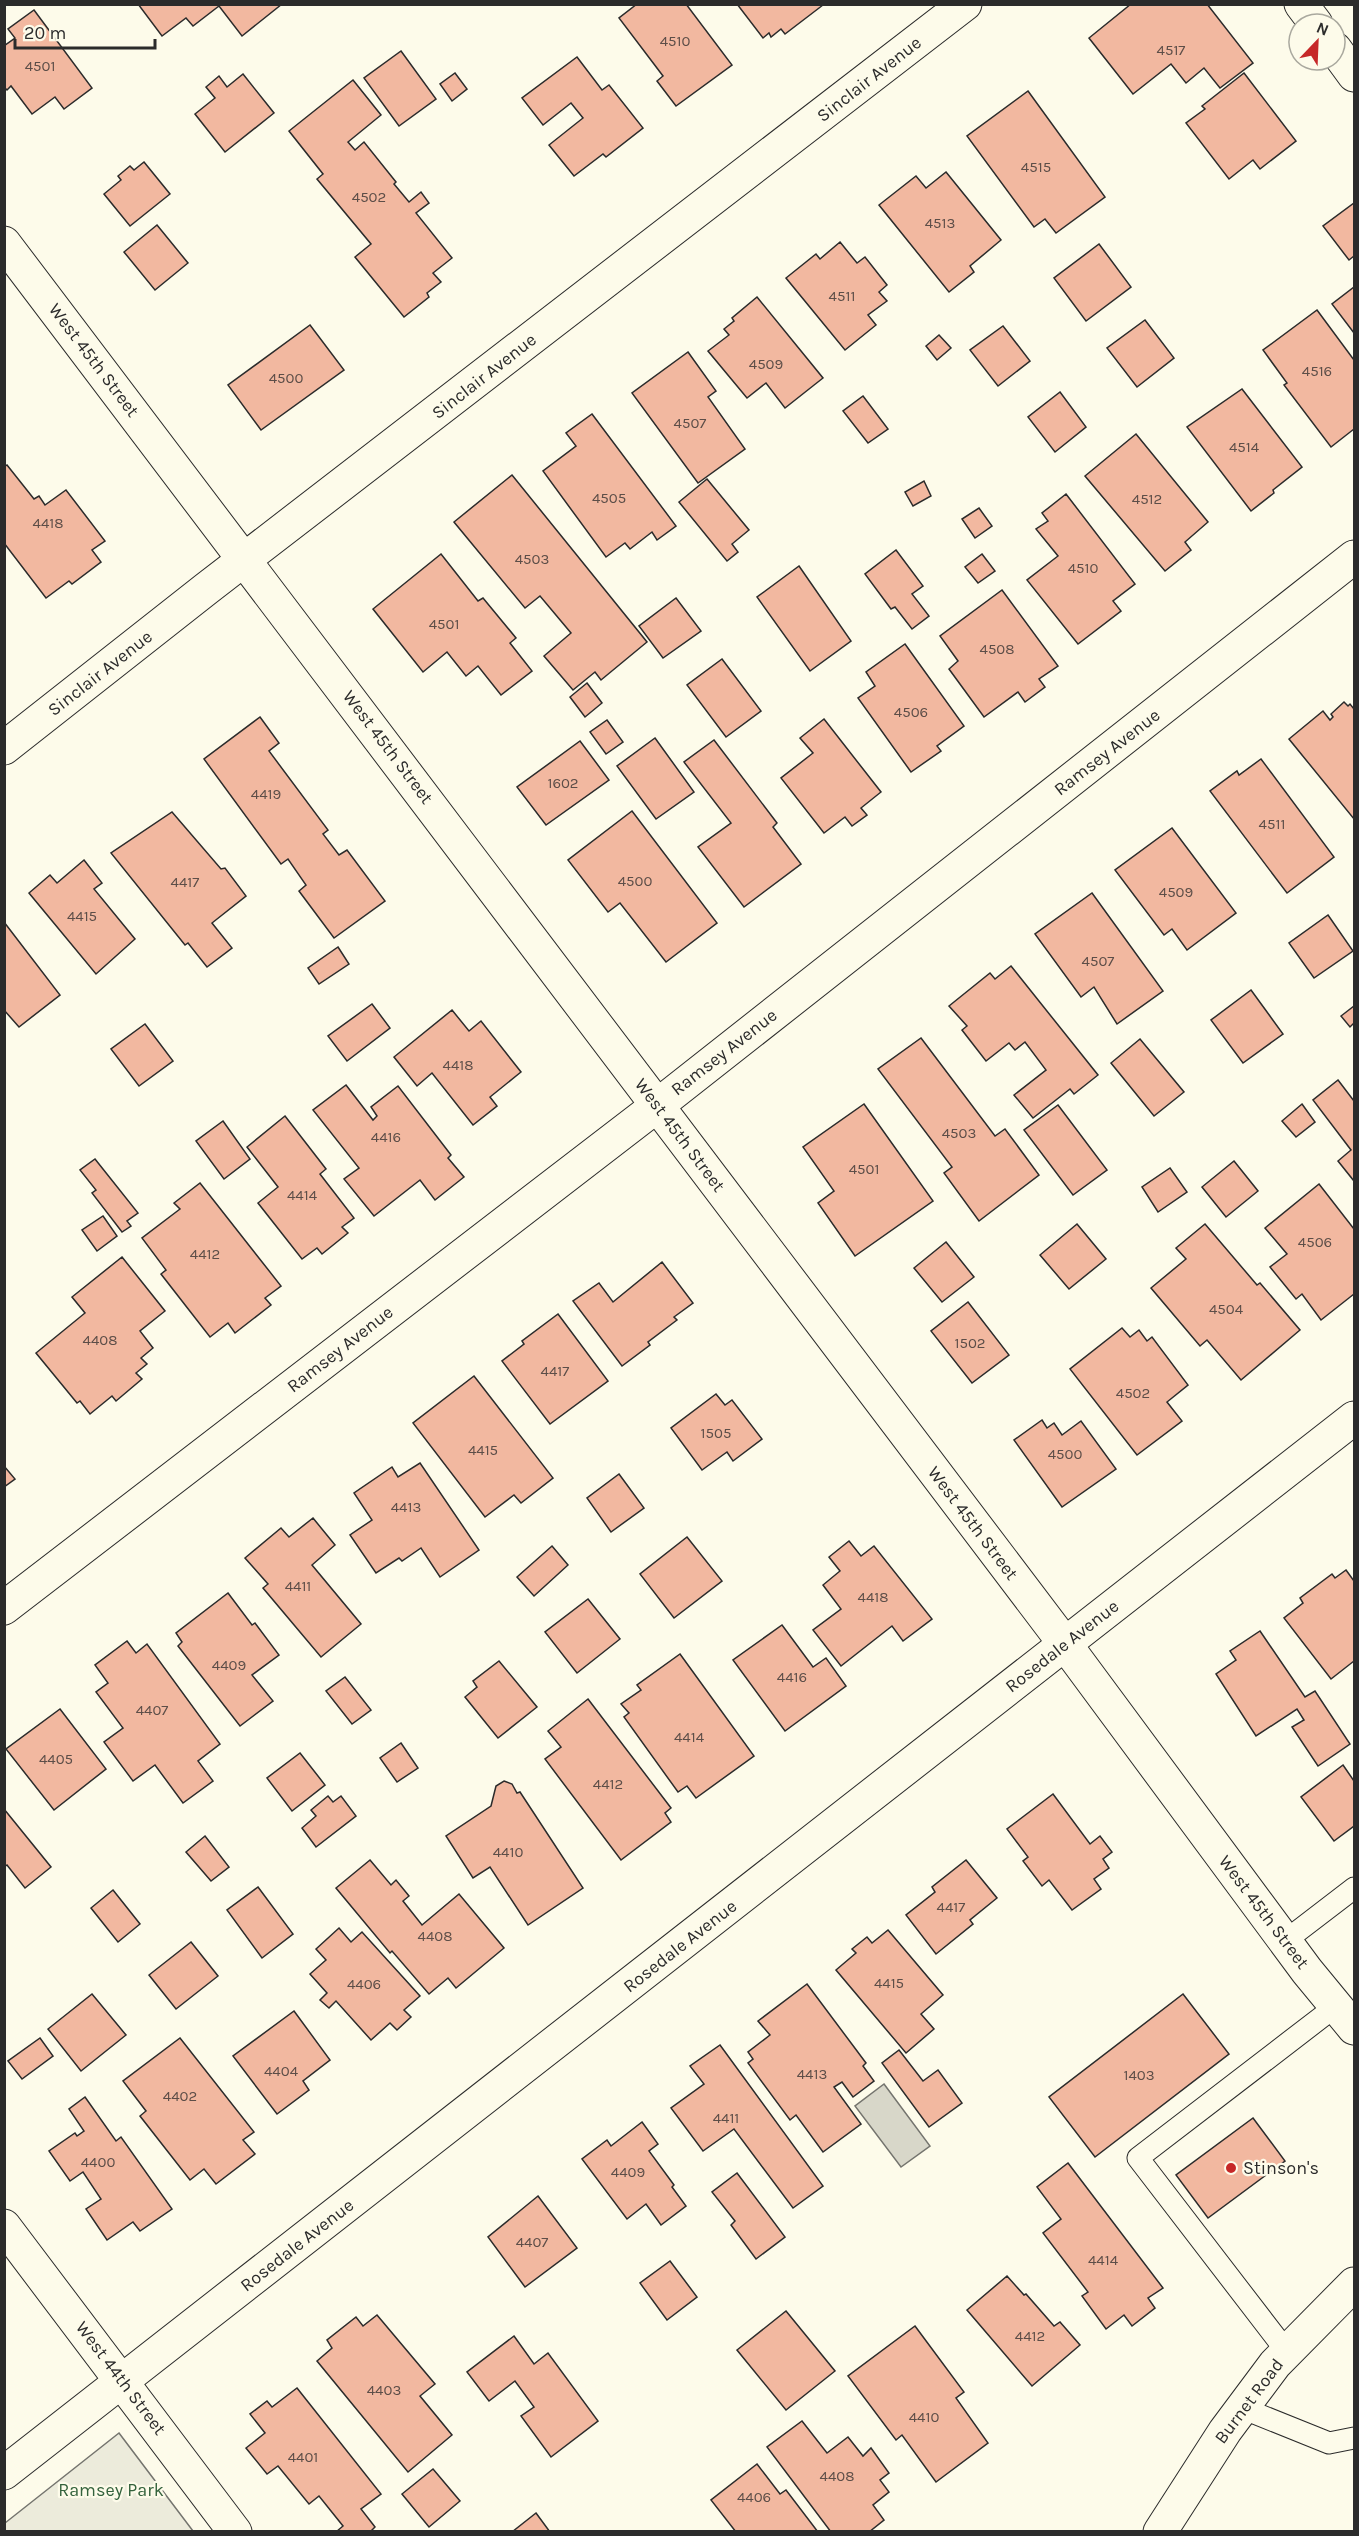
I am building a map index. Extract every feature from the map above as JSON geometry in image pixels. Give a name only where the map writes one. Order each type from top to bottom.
[{"type":"street","name":"Sinclair Avenue","points":[[4,748],[965,4]]},
{"type":"street","name":"West 45th Street","points":[[4,243],[1065,1644],[1285,1941],[1346,2017]]},
{"type":"street","name":"Ramsey Avenue","points":[[4,1608],[657,1105],[1354,557]]},
{"type":"street","name":"Rosedale Avenue","points":[[4,2473],[1354,1418]]},
{"type":"street","name":"West 44th Street","points":[[4,2226],[235,2532]]},
{"type":"street","name":"Burnet Road","points":[[1160,2532],[1242,2408],[1287,2352],[1354,2284]]},
{"type":"lane","points":[[1285,1941],[1354,1888]]},
{"type":"lane","points":[[1287,2352],[1138,2158],[1346,2017]]},
{"type":"lane","points":[[1242,2408],[1329,2443],[1354,2438]]},
{"type":"green space","name":"Ramsey Park","points":[[119,2433],[193,2531],[5,2531],[5,2523]]},
{"type":"shaded area","points":[[884,2084],[930,2146],[901,2167],[855,2106]]},
{"type":"building","points":[[138,4],[282,4],[242,36],[219,6],[193,26],[186,18],[162,36]]},
{"type":"building","points":[[637,4],[686,4],[732,65],[676,106],[657,81],[663,76],[619,18]]},
{"type":"building","points":[[737,4],[823,5],[785,34],[781,29],[771,37],[769,33],[763,38]]},
{"type":"building","points":[[1131,4],[1207,4],[1253,63],[1220,88],[1204,68],[1186,83],[1171,64],[1133,94],[1089,38]]},
{"type":"building","points":[[34,10],[92,88],[64,109],[55,97],[32,114],[11,86],[7,90],[4,87],[4,46],[15,38],[8,29]]},
{"type":"building","points":[[401,51],[436,99],[399,126],[364,78]]},
{"type":"building","points":[[577,57],[602,90],[609,85],[643,128],[606,157],[603,154],[574,176],[549,145],[583,118],[571,103],[543,125],[522,98]]},
{"type":"building","points":[[455,73],[467,89],[452,101],[440,84]]},
{"type":"building","points":[[1244,73],[1296,141],[1260,169],[1253,160],[1229,179],[1186,123],[1205,109],[1202,106]]},
{"type":"building","points":[[243,74],[274,113],[225,152],[195,114],[215,98],[206,87],[219,76],[227,87]]},
{"type":"building","points":[[353,80],[381,115],[348,142],[355,150],[364,142],[409,202],[421,192],[429,203],[416,213],[452,258],[433,273],[441,282],[427,293],[429,297],[404,317],[355,257],[371,244],[317,179],[323,174],[289,131]]},
{"type":"building","points":[[1028,91],[1105,197],[1056,233],[1045,219],[1034,227],[967,136]]},
{"type":"building","points":[[144,162],[170,194],[130,226],[104,194],[121,180],[118,176],[130,166],[134,170]]},
{"type":"building","points":[[946,172],[1001,240],[970,266],[974,272],[949,292],[879,205],[916,176],[926,188]]},
{"type":"building","points":[[1354,203],[1354,256],[1349,260],[1323,226]]},
{"type":"building","points":[[157,225],[188,263],[155,290],[124,252]]},
{"type":"building","points":[[840,242],[857,263],[865,257],[887,285],[879,292],[887,301],[868,315],[876,325],[845,350],[786,278],[816,254],[820,259]]},
{"type":"building","points":[[1099,244],[1131,287],[1086,321],[1054,278]]},
{"type":"building","points":[[1354,287],[1354,333],[1332,304]]},
{"type":"building","points":[[757,297],[823,378],[785,408],[766,383],[747,398],[708,351],[729,335],[724,329],[734,321],[732,318]]},
{"type":"building","points":[[1317,310],[1354,360],[1354,429],[1331,447],[1284,385],[1287,383],[1263,350]]},
{"type":"building","points":[[1145,320],[1174,358],[1137,387],[1107,348]]},
{"type":"building","points":[[310,325],[344,370],[261,430],[228,385]]},
{"type":"building","points":[[1003,326],[1030,361],[998,386],[970,350]]},
{"type":"building","points":[[939,335],[951,348],[937,360],[926,346]]},
{"type":"building","points":[[688,352],[716,391],[708,397],[745,449],[698,483],[632,393]]},
{"type":"building","points":[[1242,389],[1302,467],[1251,511],[1187,427]]},
{"type":"building","points":[[1060,392],[1086,427],[1055,452],[1028,417]]},
{"type":"building","points":[[863,396],[888,429],[868,443],[843,411]]},
{"type":"building","points":[[592,414],[676,526],[657,540],[652,532],[630,549],[625,543],[606,557],[543,471],[576,446],[566,433]]},
{"type":"building","points":[[1136,434],[1208,522],[1185,542],[1191,550],[1165,571],[1085,476]]},
{"type":"building","points":[[7,465],[34,499],[39,496],[45,505],[66,490],[105,541],[92,550],[101,562],[72,584],[69,581],[46,598],[4,543],[4,467]]},
{"type":"building","points":[[512,475],[647,642],[601,680],[595,672],[573,690],[544,656],[571,633],[540,596],[525,608],[454,522]]},
{"type":"building","points":[[707,479],[749,530],[732,544],[738,552],[727,561],[679,502]]},
{"type":"building","points":[[924,481],[931,496],[913,506],[905,492]]},
{"type":"building","points":[[1066,494],[1135,584],[1113,601],[1121,611],[1078,644],[1027,580],[1058,556],[1036,529],[1048,521],[1042,513]]},
{"type":"building","points":[[979,508],[992,526],[975,538],[962,519]]},
{"type":"building","points":[[896,550],[923,586],[912,594],[929,616],[912,629],[895,607],[891,609],[865,574]]},
{"type":"building","points":[[441,554],[478,601],[483,598],[516,638],[510,643],[532,671],[501,695],[478,666],[466,676],[447,652],[423,672],[373,609]]},
{"type":"building","points":[[982,554],[995,571],[978,583],[965,567]]},
{"type":"building","points":[[799,566],[851,641],[810,671],[757,597]]},
{"type":"building","points":[[1002,590],[1058,666],[1039,679],[1045,687],[1025,702],[1018,692],[984,717],[949,669],[958,661],[940,636]]},
{"type":"building","points":[[676,598],[701,631],[663,658],[639,626]]},
{"type":"building","points":[[905,644],[964,726],[937,746],[941,751],[911,772],[858,698],[875,686],[866,672]]},
{"type":"building","points":[[722,659],[761,711],[726,737],[687,685]]},
{"type":"building","points":[[587,683],[602,703],[585,717],[570,697]]},
{"type":"building","points":[[1344,702],[1348,706],[1350,704],[1354,709],[1354,819],[1289,739],[1323,711],[1330,720],[1333,717],[1331,714]]},
{"type":"building","points":[[260,717],[279,743],[269,751],[328,830],[323,834],[339,855],[347,850],[385,901],[334,938],[299,891],[306,885],[288,859],[281,864],[204,759]]},
{"type":"building","points":[[824,719],[881,792],[861,808],[867,815],[852,826],[845,817],[824,833],[781,778],[813,753],[800,738]]},
{"type":"building","points":[[607,720],[623,742],[606,754],[590,732]]},
{"type":"building","points":[[655,738],[694,792],[656,819],[617,766]]},
{"type":"building","points":[[714,740],[777,823],[773,827],[801,864],[744,907],[698,847],[731,823],[684,762]]},
{"type":"building","points":[[580,741],[609,780],[546,825],[517,787]]},
{"type":"building","points":[[1261,759],[1334,857],[1287,893],[1210,791],[1237,771],[1239,775]]},
{"type":"building","points":[[632,811],[717,923],[666,962],[620,903],[608,912],[568,860]]},
{"type":"building","points":[[172,812],[221,869],[225,868],[246,896],[212,923],[232,948],[207,967],[188,943],[185,945],[111,853]]},
{"type":"building","points":[[1172,828],[1236,913],[1187,950],[1172,929],[1164,935],[1115,870]]},
{"type":"building","points":[[84,860],[102,883],[94,889],[135,939],[96,974],[29,893],[50,875],[57,883]]},
{"type":"building","points":[[1092,893],[1163,991],[1117,1024],[1094,987],[1081,997],[1035,934]]},
{"type":"building","points":[[1328,915],[1353,951],[1314,978],[1289,943]]},
{"type":"building","points":[[4,922],[60,995],[19,1027],[4,1010]]},
{"type":"building","points":[[338,947],[349,964],[319,984],[308,968]]},
{"type":"building","points":[[1011,966],[1098,1075],[1074,1094],[1070,1089],[1033,1118],[1014,1095],[1046,1070],[1025,1042],[1015,1050],[1009,1043],[986,1061],[962,1030],[967,1026],[949,1006],[990,973],[995,979]]},
{"type":"building","points":[[1251,990],[1283,1034],[1243,1063],[1211,1020]]},
{"type":"building","points":[[372,1004],[390,1028],[347,1061],[328,1036]]},
{"type":"building","points":[[1354,1006],[1354,1023],[1350,1027],[1341,1016]]},
{"type":"building","points":[[452,1010],[469,1031],[481,1021],[521,1072],[490,1097],[497,1106],[473,1125],[432,1073],[417,1086],[394,1057]]},
{"type":"building","points":[[145,1024],[173,1061],[139,1086],[111,1049]]},
{"type":"building","points":[[921,1038],[995,1136],[1005,1129],[1039,1175],[979,1221],[944,1173],[952,1167],[878,1069]]},
{"type":"building","points":[[1140,1039],[1184,1092],[1154,1116],[1111,1063]]},
{"type":"building","points":[[1338,1080],[1354,1101],[1354,1181],[1338,1161],[1351,1150],[1313,1100]]},
{"type":"building","points":[[346,1085],[373,1120],[377,1116],[371,1107],[398,1086],[451,1155],[448,1158],[464,1177],[435,1200],[420,1180],[374,1216],[344,1179],[359,1168],[313,1110]]},
{"type":"building","points":[[864,1104],[933,1201],[855,1256],[818,1203],[834,1191],[803,1147]]},
{"type":"building","points":[[1302,1104],[1315,1122],[1296,1137],[1282,1121]]},
{"type":"building","points":[[1058,1105],[1107,1170],[1073,1195],[1024,1130]]},
{"type":"building","points":[[285,1116],[326,1169],[320,1174],[354,1218],[342,1227],[348,1233],[322,1254],[317,1248],[302,1259],[258,1203],[278,1187],[247,1147]]},
{"type":"building","points":[[223,1121],[250,1159],[224,1179],[196,1141]]},
{"type":"building","points":[[95,1159],[138,1213],[127,1221],[131,1226],[122,1232],[92,1193],[96,1190],[80,1170]]},
{"type":"building","points":[[1234,1161],[1258,1191],[1226,1217],[1202,1187]]},
{"type":"building","points":[[1170,1168],[1187,1192],[1158,1212],[1142,1187]]},
{"type":"building","points":[[200,1183],[281,1286],[265,1298],[271,1305],[235,1333],[228,1323],[210,1337],[161,1274],[166,1270],[142,1238],[180,1209],[174,1203]]},
{"type":"building","points":[[1319,1184],[1354,1229],[1354,1294],[1321,1320],[1302,1294],[1296,1299],[1270,1267],[1287,1254],[1265,1228]]},
{"type":"building","points":[[103,1216],[117,1236],[97,1251],[82,1230]]},
{"type":"building","points":[[1077,1224],[1106,1259],[1069,1289],[1040,1255]]},
{"type":"building","points":[[1205,1224],[1257,1285],[1260,1283],[1300,1330],[1241,1380],[1207,1340],[1200,1346],[1151,1288],[1186,1259],[1176,1248]]},
{"type":"building","points":[[946,1242],[974,1277],[942,1302],[914,1268]]},
{"type":"building","points":[[122,1257],[165,1311],[140,1331],[153,1348],[141,1358],[147,1364],[136,1373],[142,1379],[116,1401],[112,1396],[90,1414],[80,1401],[77,1403],[36,1353],[85,1313],[72,1297]]},
{"type":"building","points":[[662,1262],[693,1303],[674,1317],[677,1320],[648,1342],[650,1345],[622,1366],[573,1301],[599,1283],[613,1302]]},
{"type":"building","points":[[968,1302],[1009,1355],[972,1383],[931,1331]]},
{"type":"building","points":[[558,1314],[608,1381],[550,1424],[502,1361],[524,1344],[522,1341]]},
{"type":"building","points":[[1122,1328],[1130,1337],[1139,1330],[1147,1341],[1152,1337],[1188,1385],[1167,1402],[1182,1421],[1137,1455],[1070,1369]]},
{"type":"building","points":[[474,1376],[553,1478],[521,1503],[514,1495],[485,1517],[413,1423]]},
{"type":"building","points":[[716,1394],[725,1405],[732,1400],[762,1439],[733,1461],[727,1452],[702,1470],[671,1428]]},
{"type":"building","points":[[1042,1420],[1047,1428],[1054,1423],[1062,1435],[1081,1421],[1116,1469],[1062,1507],[1014,1440]]},
{"type":"building","points":[[420,1463],[479,1550],[440,1577],[421,1548],[402,1561],[399,1558],[376,1573],[350,1535],[372,1520],[354,1493],[392,1467],[398,1477]]},
{"type":"building","points":[[4,1466],[15,1479],[4,1487]]},
{"type":"building","points":[[619,1474],[644,1508],[611,1532],[587,1498]]},
{"type":"building","points":[[313,1518],[335,1545],[312,1565],[361,1624],[321,1657],[263,1588],[268,1584],[245,1558],[281,1528],[289,1537]]},
{"type":"building","points":[[687,1537],[722,1581],[674,1618],[640,1574]]},
{"type":"building","points":[[849,1541],[861,1556],[874,1546],[932,1619],[903,1641],[892,1626],[841,1666],[813,1630],[841,1609],[823,1585],[840,1571],[829,1557]]},
{"type":"building","points":[[552,1546],[568,1565],[534,1596],[517,1577]]},
{"type":"building","points":[[1346,1570],[1354,1581],[1354,1661],[1331,1679],[1284,1618],[1303,1603],[1300,1598],[1332,1574],[1335,1578]]},
{"type":"building","points":[[228,1593],[279,1655],[252,1675],[273,1701],[240,1726],[178,1646],[182,1642],[176,1633]]},
{"type":"building","points":[[588,1599],[620,1639],[577,1673],[545,1632]]},
{"type":"building","points":[[782,1625],[813,1667],[826,1658],[846,1686],[785,1731],[733,1660]]},
{"type":"building","points":[[1260,1631],[1305,1697],[1315,1691],[1350,1744],[1318,1766],[1292,1727],[1304,1720],[1297,1709],[1256,1736],[1216,1674],[1236,1660],[1230,1651]]},
{"type":"building","points":[[127,1641],[136,1653],[147,1644],[220,1744],[198,1761],[213,1781],[183,1803],[155,1765],[133,1781],[104,1742],[123,1728],[96,1692],[108,1683],[95,1665]]},
{"type":"building","points":[[680,1654],[754,1756],[696,1798],[687,1786],[678,1792],[624,1717],[629,1713],[621,1704],[641,1690],[637,1685]]},
{"type":"building","points":[[499,1661],[537,1707],[498,1738],[465,1697],[477,1687],[473,1681]]},
{"type":"building","points":[[345,1677],[371,1710],[352,1724],[326,1691]]},
{"type":"building","points":[[588,1699],[671,1808],[665,1813],[671,1822],[621,1860],[545,1759],[561,1747],[548,1731]]},
{"type":"building","points":[[60,1709],[106,1769],[54,1810],[6,1749]]},
{"type":"building","points":[[401,1743],[418,1768],[397,1782],[380,1758]]},
{"type":"building","points":[[300,1753],[325,1785],[292,1811],[267,1778]]},
{"type":"building","points":[[1343,1765],[1354,1781],[1354,1826],[1334,1841],[1301,1797]]},
{"type":"building","points":[[504,1781],[512,1784],[517,1793],[520,1792],[583,1888],[528,1925],[490,1867],[473,1878],[446,1836],[491,1806],[496,1786]]},
{"type":"building","points":[[1053,1794],[1090,1844],[1100,1836],[1112,1852],[1103,1859],[1109,1868],[1094,1879],[1101,1889],[1072,1910],[1049,1880],[1042,1886],[1023,1861],[1028,1857],[1007,1829]]},
{"type":"building","points":[[328,1796],[333,1802],[341,1796],[356,1816],[316,1847],[302,1828],[316,1816],[311,1810]]},
{"type":"building","points":[[4,1809],[51,1867],[25,1888],[7,1865],[4,1867]]},
{"type":"building","points":[[205,1836],[229,1867],[211,1881],[186,1852]]},
{"type":"building","points":[[370,1860],[391,1885],[396,1880],[409,1896],[403,1901],[422,1925],[459,1894],[504,1948],[456,1988],[448,1978],[429,1994],[392,1951],[390,1953],[336,1888]]},
{"type":"building","points":[[966,1860],[997,1898],[970,1920],[973,1924],[936,1954],[906,1915],[935,1892],[932,1887]]},
{"type":"building","points":[[258,1887],[293,1934],[262,1958],[227,1910]]},
{"type":"building","points":[[113,1890],[140,1924],[118,1942],[91,1908]]},
{"type":"building","points":[[339,1928],[351,1942],[362,1932],[420,1996],[404,2010],[411,2017],[397,2030],[390,2023],[371,2040],[336,2001],[329,2008],[320,2000],[327,1993],[310,1974],[326,1960],[316,1949]]},
{"type":"building","points":[[888,1930],[943,1995],[921,2014],[934,2029],[906,2053],[836,1970],[856,1953],[852,1949],[867,1937],[872,1943]]},
{"type":"building","points":[[191,1942],[218,1976],[176,2009],[149,1975]]},
{"type":"building","points":[[807,1984],[866,2063],[863,2066],[874,2081],[853,2097],[842,2082],[834,2087],[861,2124],[823,2152],[796,2115],[790,2120],[748,2063],[753,2059],[748,2052],[770,2035],[758,2021]]},
{"type":"building","points":[[92,1994],[126,2035],[81,2071],[48,2029]]},
{"type":"building","points":[[1183,1994],[1229,2054],[1095,2157],[1049,2097]]},
{"type":"building","points":[[294,2011],[330,2060],[303,2081],[309,2090],[277,2114],[233,2056]]},
{"type":"building","points":[[40,2038],[53,2056],[22,2079],[8,2061]]},
{"type":"building","points":[[180,2038],[254,2132],[243,2140],[255,2154],[216,2184],[204,2169],[190,2180],[140,2116],[146,2111],[123,2081]]},
{"type":"building","points":[[720,2045],[823,2186],[793,2208],[734,2129],[703,2151],[671,2108],[704,2084],[690,2066]]},
{"type":"building","points":[[899,2050],[923,2081],[938,2070],[962,2103],[929,2127],[882,2063]]},
{"type":"building","points":[[85,2097],[116,2141],[121,2137],[172,2209],[140,2231],[133,2222],[107,2240],[86,2209],[101,2199],[83,2172],[70,2181],[49,2151],[75,2133],[77,2136],[84,2131],[69,2109]]},
{"type":"building","name":"Stinson's","points":[[1253,2118],[1285,2161],[1208,2218],[1176,2175]]},
{"type":"building","points":[[642,2122],[658,2144],[649,2151],[686,2206],[661,2225],[646,2204],[627,2219],[582,2159],[607,2140],[611,2146]]},
{"type":"building","points":[[1068,2163],[1163,2288],[1148,2298],[1155,2308],[1132,2326],[1124,2315],[1106,2329],[1082,2296],[1088,2292],[1043,2233],[1061,2219],[1037,2187]]},
{"type":"building","points":[[737,2173],[785,2237],[756,2259],[731,2225],[735,2221],[712,2192]]},
{"type":"building","points":[[538,2196],[577,2248],[525,2287],[488,2237]]},
{"type":"building","points":[[670,2261],[697,2297],[667,2320],[640,2283]]},
{"type":"building","points":[[1007,2276],[1054,2326],[1060,2322],[1080,2345],[1032,2386],[967,2310]]},
{"type":"building","points":[[786,2311],[835,2371],[786,2410],[737,2350]]},
{"type":"building","points":[[377,2315],[435,2384],[420,2396],[452,2435],[408,2472],[317,2361],[332,2348],[327,2340],[356,2317],[363,2326]]},
{"type":"building","points":[[915,2326],[964,2392],[956,2398],[988,2443],[936,2482],[902,2435],[896,2440],[848,2376]]},
{"type":"building","points":[[514,2336],[534,2364],[548,2353],[598,2421],[551,2457],[521,2416],[534,2407],[515,2381],[489,2401],[467,2372]]},
{"type":"building","points":[[297,2388],[381,2494],[361,2509],[375,2527],[370,2532],[336,2532],[343,2526],[319,2496],[309,2504],[278,2466],[267,2474],[246,2448],[265,2433],[250,2414],[267,2401],[272,2407]]},
{"type":"building","points":[[802,2421],[827,2453],[848,2437],[863,2456],[871,2448],[889,2473],[880,2480],[889,2492],[873,2505],[884,2520],[869,2532],[831,2532],[767,2447]]},
{"type":"building","points":[[757,2464],[780,2494],[786,2490],[818,2532],[736,2532],[711,2500]]},
{"type":"building","points":[[433,2469],[460,2501],[429,2527],[402,2494]]},
{"type":"building","points":[[536,2513],[550,2532],[512,2532]]},
{"type":"place","name":"Stinson's","points":[[1231,2168]]}]
